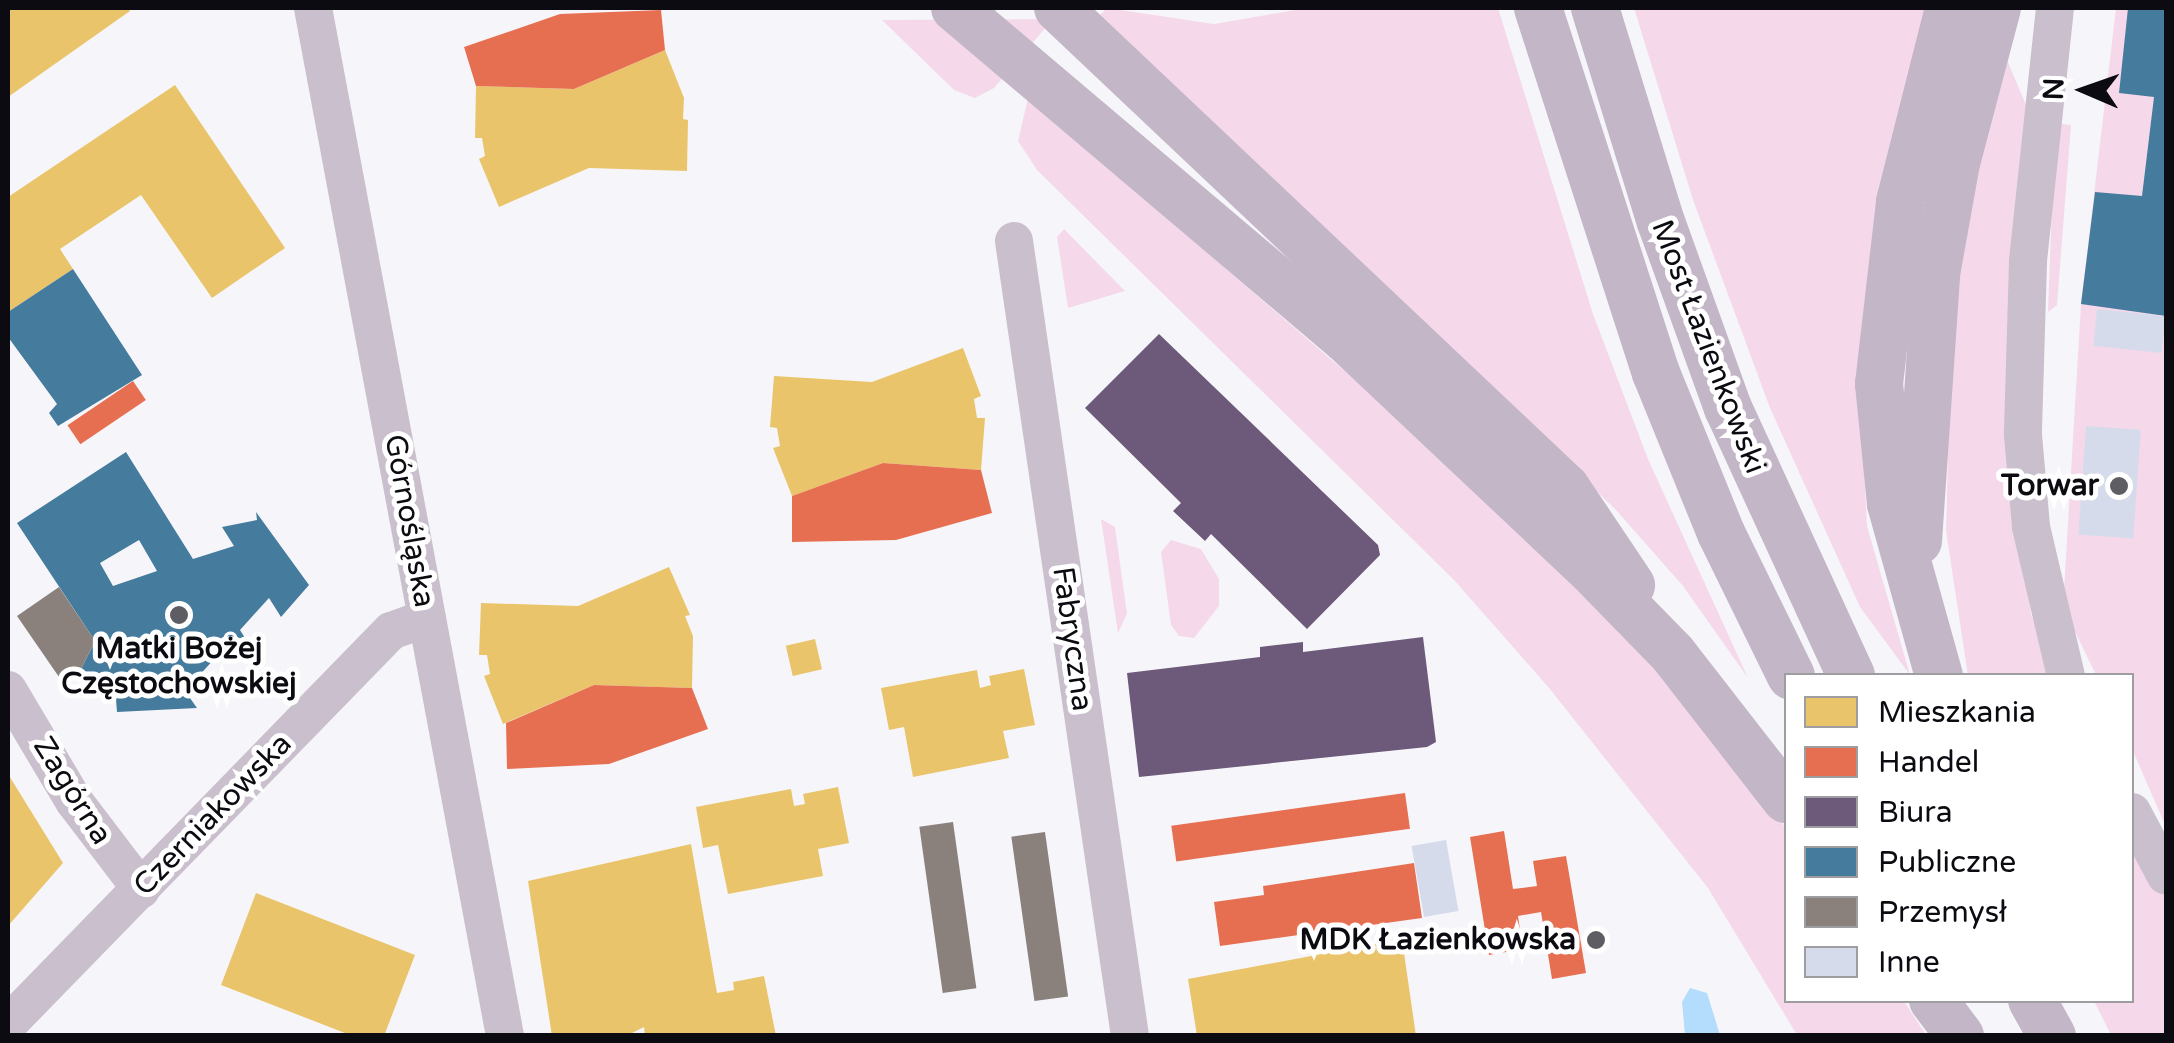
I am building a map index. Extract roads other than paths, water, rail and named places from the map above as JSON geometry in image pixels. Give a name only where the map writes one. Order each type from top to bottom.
[{"type":"main road","points":[[956,8],[1346,339],[1673,654]]},
{"type":"main road","points":[[1058,8],[1566,488],[1673,654],[1784,795]]},
{"type":"main road","name":"Most Łazienkowski","points":[[1538,8],[1656,373],[1722,534],[1790,673]]},
{"type":"main road","name":"Most Łazienkowski","points":[[1596,8],[1722,392],[1850,673]]},
{"type":"main road","points":[[1938,673],[1892,504],[1879,384],[1890,259],[1920,116],[1949,8]]},
{"type":"main road","points":[[1918,590],[1930,322],[1965,128],[1997,8]]},
{"type":"main road","points":[[1935,1003],[1960,1036]]},
{"type":"main road","points":[[1970,1003],[1988,1036]]},
{"type":"main road","points":[[2034,1003],[2052,1036]]},
{"type":"main road","points":[[2059,1003],[2072,1036]]},
{"type":"street","name":"Górnośląska","points":[[312,8],[505,1036]]},
{"type":"street","points":[[2055,8],[2022,363],[2032,527],[2065,673]]},
{"type":"street","name":"Fabryczna","points":[[1014,242],[1130,1036]]},
{"type":"street","name":"Czerniakowska","points":[[8,1024],[392,631],[427,618]]},
{"type":"street","name":"Zagórna","points":[[8,690],[74,802],[141,889]]},
{"type":"street","points":[[2134,816],[2166,876]]},
{"type":"water","points":[[1690,988],[1707,993],[1720,1035],[1685,1035],[1682,1002]]},
{"type":"place","name":"Torwar","points":[[2119,486]]},
{"type":"place","name":"Matki Bożej Częstochowskiej","points":[[179,615]]},
{"type":"place","name":"MDK Łazienkowska","points":[[1596,940]]}]
